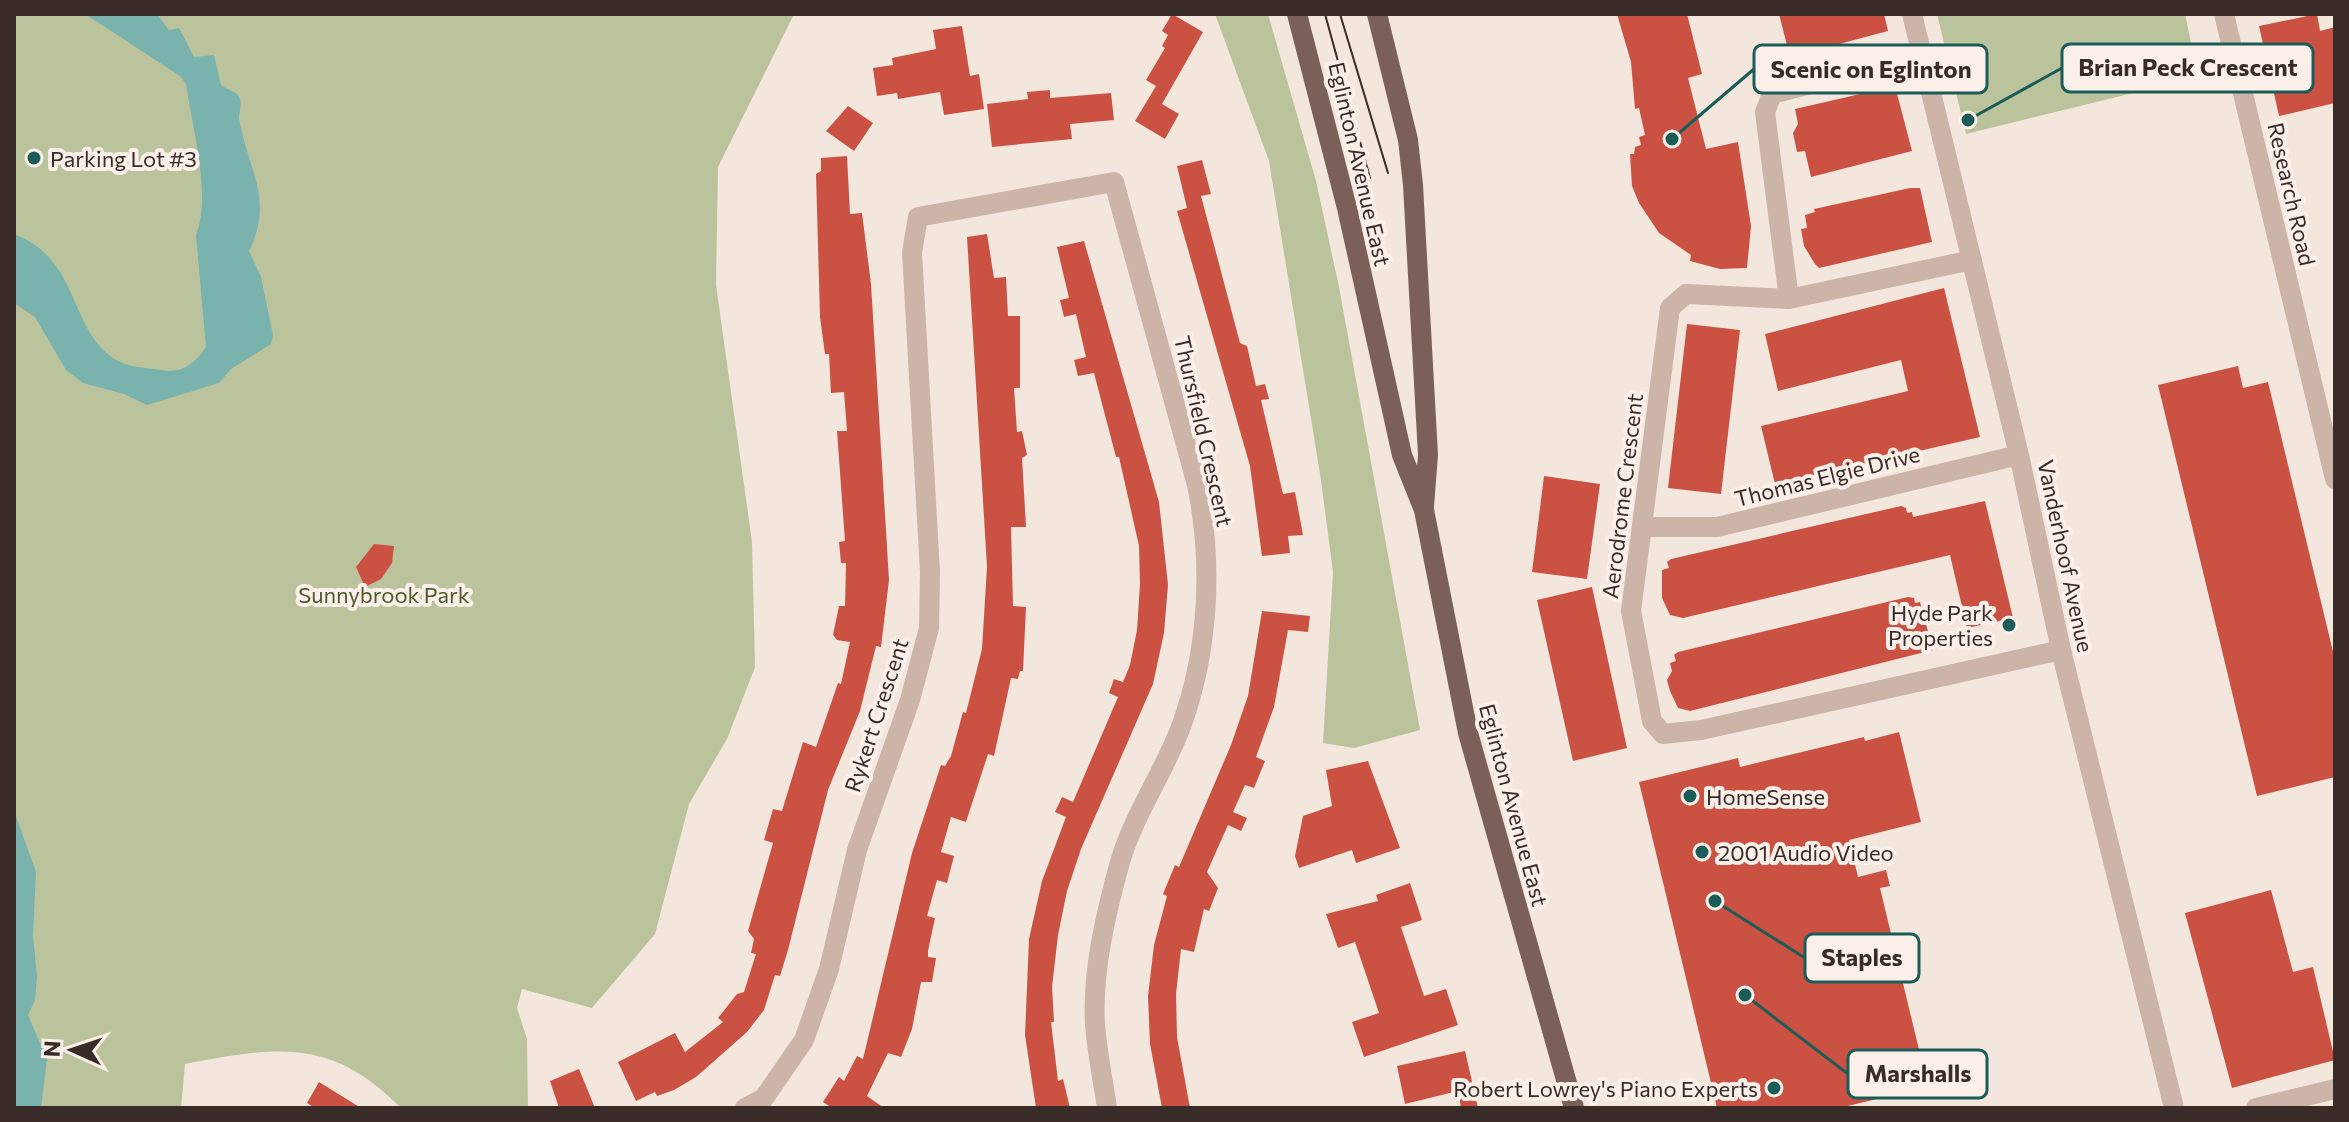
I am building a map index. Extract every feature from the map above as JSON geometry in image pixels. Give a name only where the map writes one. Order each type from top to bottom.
[{"type":"main road","name":"Eglinton Avenue East","points":[[1297,14],[1341,180],[1402,455],[1424,510],[1468,733],[1574,1108]]},
{"type":"main road","name":"Eglinton Avenue East","points":[[1377,14],[1408,140],[1413,185],[1428,455],[1424,510]]},
{"type":"street","name":"Vanderhoof Avenue","points":[[1912,14],[2019,455],[2061,650],[2174,1108]]},
{"type":"street","name":"Research Road","points":[[2224,14],[2335,479]]},
{"type":"street","points":[[1789,299],[1765,112],[1772,94],[1922,55]]},
{"type":"street","name":"Thursfield Crescent","points":[[1021,196],[1114,182],[1205,525],[1203,650],[1182,724],[1121,859],[1106,918],[1095,1022],[1107,1108]]},
{"type":"street","name":"Rykert Crescent","points":[[745,1108],[767,1103],[804,1040],[829,969],[857,850],[910,700],[929,628],[930,572],[912,252],[918,217],[1021,196]]},
{"type":"street","name":"Aerodrome Crescent","points":[[1972,260],[1789,299],[1686,294],[1670,308],[1645,527],[1631,611],[1652,721],[1663,734],[1701,730],[2061,650]]},
{"type":"street","name":"Thomas Elgie Drive","points":[[1645,527],[1717,527],[2019,455]]},
{"type":"street","points":[[2256,1108],[2335,1089]]},
{"type":"green space","name":"Sunnybrook Park","points":[[14,14],[794,14],[718,167],[716,285],[752,542],[755,667],[727,739],[689,804],[655,934],[592,1008],[522,989],[517,1008],[527,1039],[528,1108],[401,1108],[350,1068],[325,1058],[275,1051],[185,1064],[181,1108],[14,1108]]},
{"type":"green space","points":[[1215,14],[1268,14],[1316,181],[1339,287],[1420,730],[1354,748],[1323,743],[1333,572],[1321,480],[1269,161]]},
{"type":"green space","points":[[1937,14],[2185,14],[2198,77],[1966,134]]},
{"type":"water","points":[[85,14],[157,14],[169,30],[179,28],[194,57],[214,55],[221,85],[235,92],[240,99],[239,118],[257,184],[260,215],[249,251],[261,277],[273,335],[271,344],[231,369],[219,383],[147,405],[124,394],[83,383],[66,370],[35,317],[14,303],[14,234],[35,245],[51,260],[88,329],[99,345],[118,361],[136,367],[175,370],[192,363],[206,347],[196,235],[202,201],[201,181],[186,84],[180,76]]},
{"type":"water","points":[[14,811],[36,872],[33,935],[37,977],[35,1000],[28,1015],[47,1059],[41,1108],[14,1108]]},
{"type":"building","points":[[1172,14],[1203,32],[1162,104],[1179,114],[1165,139],[1135,121],[1156,86],[1146,80],[1165,48],[1162,46],[1168,35],[1162,31]]},
{"type":"building","points":[[1617,14],[1687,14],[1702,74],[1688,78],[1706,149],[1738,142],[1751,226],[1747,268],[1720,269],[1690,261],[1691,255],[1659,233],[1639,203],[1632,186],[1630,154],[1634,154],[1635,147],[1641,145],[1639,137],[1645,135],[1639,108],[1635,109],[1631,62]]},
{"type":"building","points":[[1779,14],[1884,14],[1888,31],[1790,57]]},
{"type":"building","points":[[2317,14],[2320,31],[2335,27],[2335,103],[2279,116],[2259,26]]},
{"type":"building","points":[[962,26],[970,76],[979,74],[984,109],[944,115],[940,92],[898,99],[897,93],[877,96],[873,68],[893,65],[892,58],[936,49],[933,30]]},
{"type":"building","points":[[1895,86],[1912,151],[1811,177],[1805,151],[1797,152],[1793,133],[1798,124],[1795,109]]},
{"type":"building","points":[[1050,90],[1050,98],[1111,93],[1114,120],[1070,124],[1072,139],[992,147],[987,104],[1028,99],[1027,92]]},
{"type":"building","points":[[848,106],[873,123],[854,151],[826,131]]},
{"type":"building","points":[[847,156],[850,214],[862,213],[871,284],[889,580],[881,647],[876,646],[860,711],[828,790],[788,950],[780,976],[775,975],[764,1010],[747,1032],[696,1077],[674,1090],[657,1096],[655,1092],[636,1101],[618,1062],[675,1033],[685,1052],[723,1022],[718,1018],[737,994],[744,992],[756,954],[751,953],[754,939],[748,931],[773,843],[764,840],[773,809],[782,811],[803,742],[816,747],[838,683],[841,684],[850,642],[837,640],[833,635],[839,606],[845,606],[846,563],[841,563],[839,542],[845,541],[837,431],[847,431],[844,392],[831,393],[829,354],[825,354],[820,317],[816,174],[821,171],[821,158]]},
{"type":"building","points":[[1202,160],[1211,194],[1201,196],[1240,343],[1247,346],[1256,386],[1265,384],[1269,399],[1261,400],[1283,494],[1295,492],[1303,535],[1288,536],[1290,553],[1262,556],[1250,466],[1177,211],[1187,208],[1177,166]]},
{"type":"building","points":[[1920,188],[1932,242],[1819,268],[1815,264],[1804,246],[1801,229],[1807,228],[1805,215],[1815,212],[1814,209]]},
{"type":"building","points":[[987,234],[994,278],[1006,277],[1008,316],[1020,316],[1020,388],[1014,388],[1017,432],[1022,431],[1027,455],[1022,458],[1026,527],[1011,527],[1013,606],[1026,607],[1023,671],[1020,671],[1018,679],[1011,678],[994,756],[988,754],[966,822],[951,817],[941,852],[954,856],[947,883],[937,880],[927,916],[935,918],[928,951],[928,957],[936,958],[932,982],[921,982],[912,1029],[901,1057],[888,1053],[867,1096],[884,1108],[832,1108],[823,1102],[839,1077],[844,1081],[857,1056],[863,1059],[912,853],[941,765],[945,766],[951,756],[963,712],[966,713],[982,649],[987,567],[967,237]]},
{"type":"building","points":[[1084,241],[1159,502],[1168,585],[1164,633],[1153,684],[1081,849],[1067,891],[1058,935],[1052,987],[1054,1022],[1051,1022],[1058,1081],[1063,1079],[1070,1108],[1036,1108],[1025,1035],[1029,939],[1042,881],[1066,817],[1055,812],[1062,797],[1073,802],[1118,697],[1109,693],[1114,679],[1123,682],[1130,665],[1137,630],[1140,584],[1139,546],[1119,457],[1116,457],[1094,373],[1078,376],[1074,360],[1086,357],[1076,314],[1064,317],[1060,300],[1069,298],[1057,247]]},
{"type":"building","points":[[1944,288],[1980,437],[1775,484],[1761,426],[1908,391],[1901,360],[1778,391],[1765,334]]},
{"type":"building","points":[[1687,324],[1740,330],[1721,494],[1668,488]]},
{"type":"building","points":[[2238,366],[2243,388],[2268,382],[2335,660],[2335,777],[2257,796],[2158,385]]},
{"type":"building","points":[[1544,476],[1600,484],[1587,579],[1532,572]]},
{"type":"building","points":[[1985,501],[2013,618],[1967,628],[1950,555],[1683,618],[1670,615],[1662,598],[1662,570],[1669,568],[1667,562],[1671,559],[1901,506],[1906,508],[1907,513],[1912,512],[1913,517]]},
{"type":"building","points":[[374,544],[394,546],[392,563],[381,579],[365,587],[356,567]]},
{"type":"building","points":[[1592,587],[1627,748],[1573,761],[1537,600]]},
{"type":"building","points":[[1914,598],[1915,603],[1920,602],[1933,650],[1690,711],[1678,708],[1670,691],[1667,680],[1672,671],[1670,663],[1676,661],[1674,655],[1678,652]]},
{"type":"building","points":[[1262,611],[1310,616],[1308,632],[1288,630],[1274,707],[1256,757],[1265,761],[1254,788],[1245,785],[1233,812],[1247,818],[1241,831],[1228,825],[1207,872],[1218,888],[1209,911],[1204,909],[1194,952],[1181,949],[1176,994],[1177,1037],[1190,1108],[1162,1108],[1150,1044],[1148,996],[1154,945],[1167,896],[1163,894],[1175,865],[1179,867],[1231,745],[1248,696]]},
{"type":"building","points":[[1899,732],[1921,822],[1849,840],[1858,877],[1886,870],[1890,886],[1880,888],[1928,1087],[1839,1108],[1717,1108],[1639,782],[1738,758],[1740,767],[1864,737],[1865,741]]},
{"type":"building","points":[[1368,761],[1400,848],[1356,863],[1352,850],[1299,868],[1295,856],[1303,816],[1332,806],[1326,770]]},
{"type":"building","points":[[1410,883],[1422,920],[1401,927],[1424,996],[1446,989],[1458,1025],[1364,1057],[1352,1022],[1379,1013],[1355,942],[1338,948],[1326,914],[1378,901],[1376,895]]},
{"type":"building","points":[[2271,890],[2293,972],[2313,967],[2335,1060],[2232,1088],[2185,913]]},
{"type":"building","points":[[1465,1051],[1478,1108],[1461,1108],[1458,1091],[1405,1104],[1397,1066]]},
{"type":"building","points":[[579,1069],[595,1108],[559,1108],[550,1081]]},
{"type":"building","points":[[319,1082],[361,1108],[315,1108],[307,1103]]},
{"type":"tram line","points":[[1325,14],[1370,178]]},
{"type":"tram line","points":[[1340,14],[1388,173]]},
{"type":"place","name":"Brian Peck Crescent","points":[[1968,120]]},
{"type":"place","name":"Scenic on Eglinton","points":[[1672,139]]},
{"type":"place","name":"Parking Lot #3","points":[[34,158]]},
{"type":"place","name":"Hyde Park Properties","points":[[2009,625]]},
{"type":"place","name":"HomeSense","points":[[1690,796]]},
{"type":"place","name":"2001 Audio Video","points":[[1702,852]]},
{"type":"place","name":"Staples","points":[[1715,901]]},
{"type":"place","name":"Marshalls","points":[[1745,995]]},
{"type":"place","name":"Robert Lowrey's Piano Experts","points":[[1774,1088]]}]
